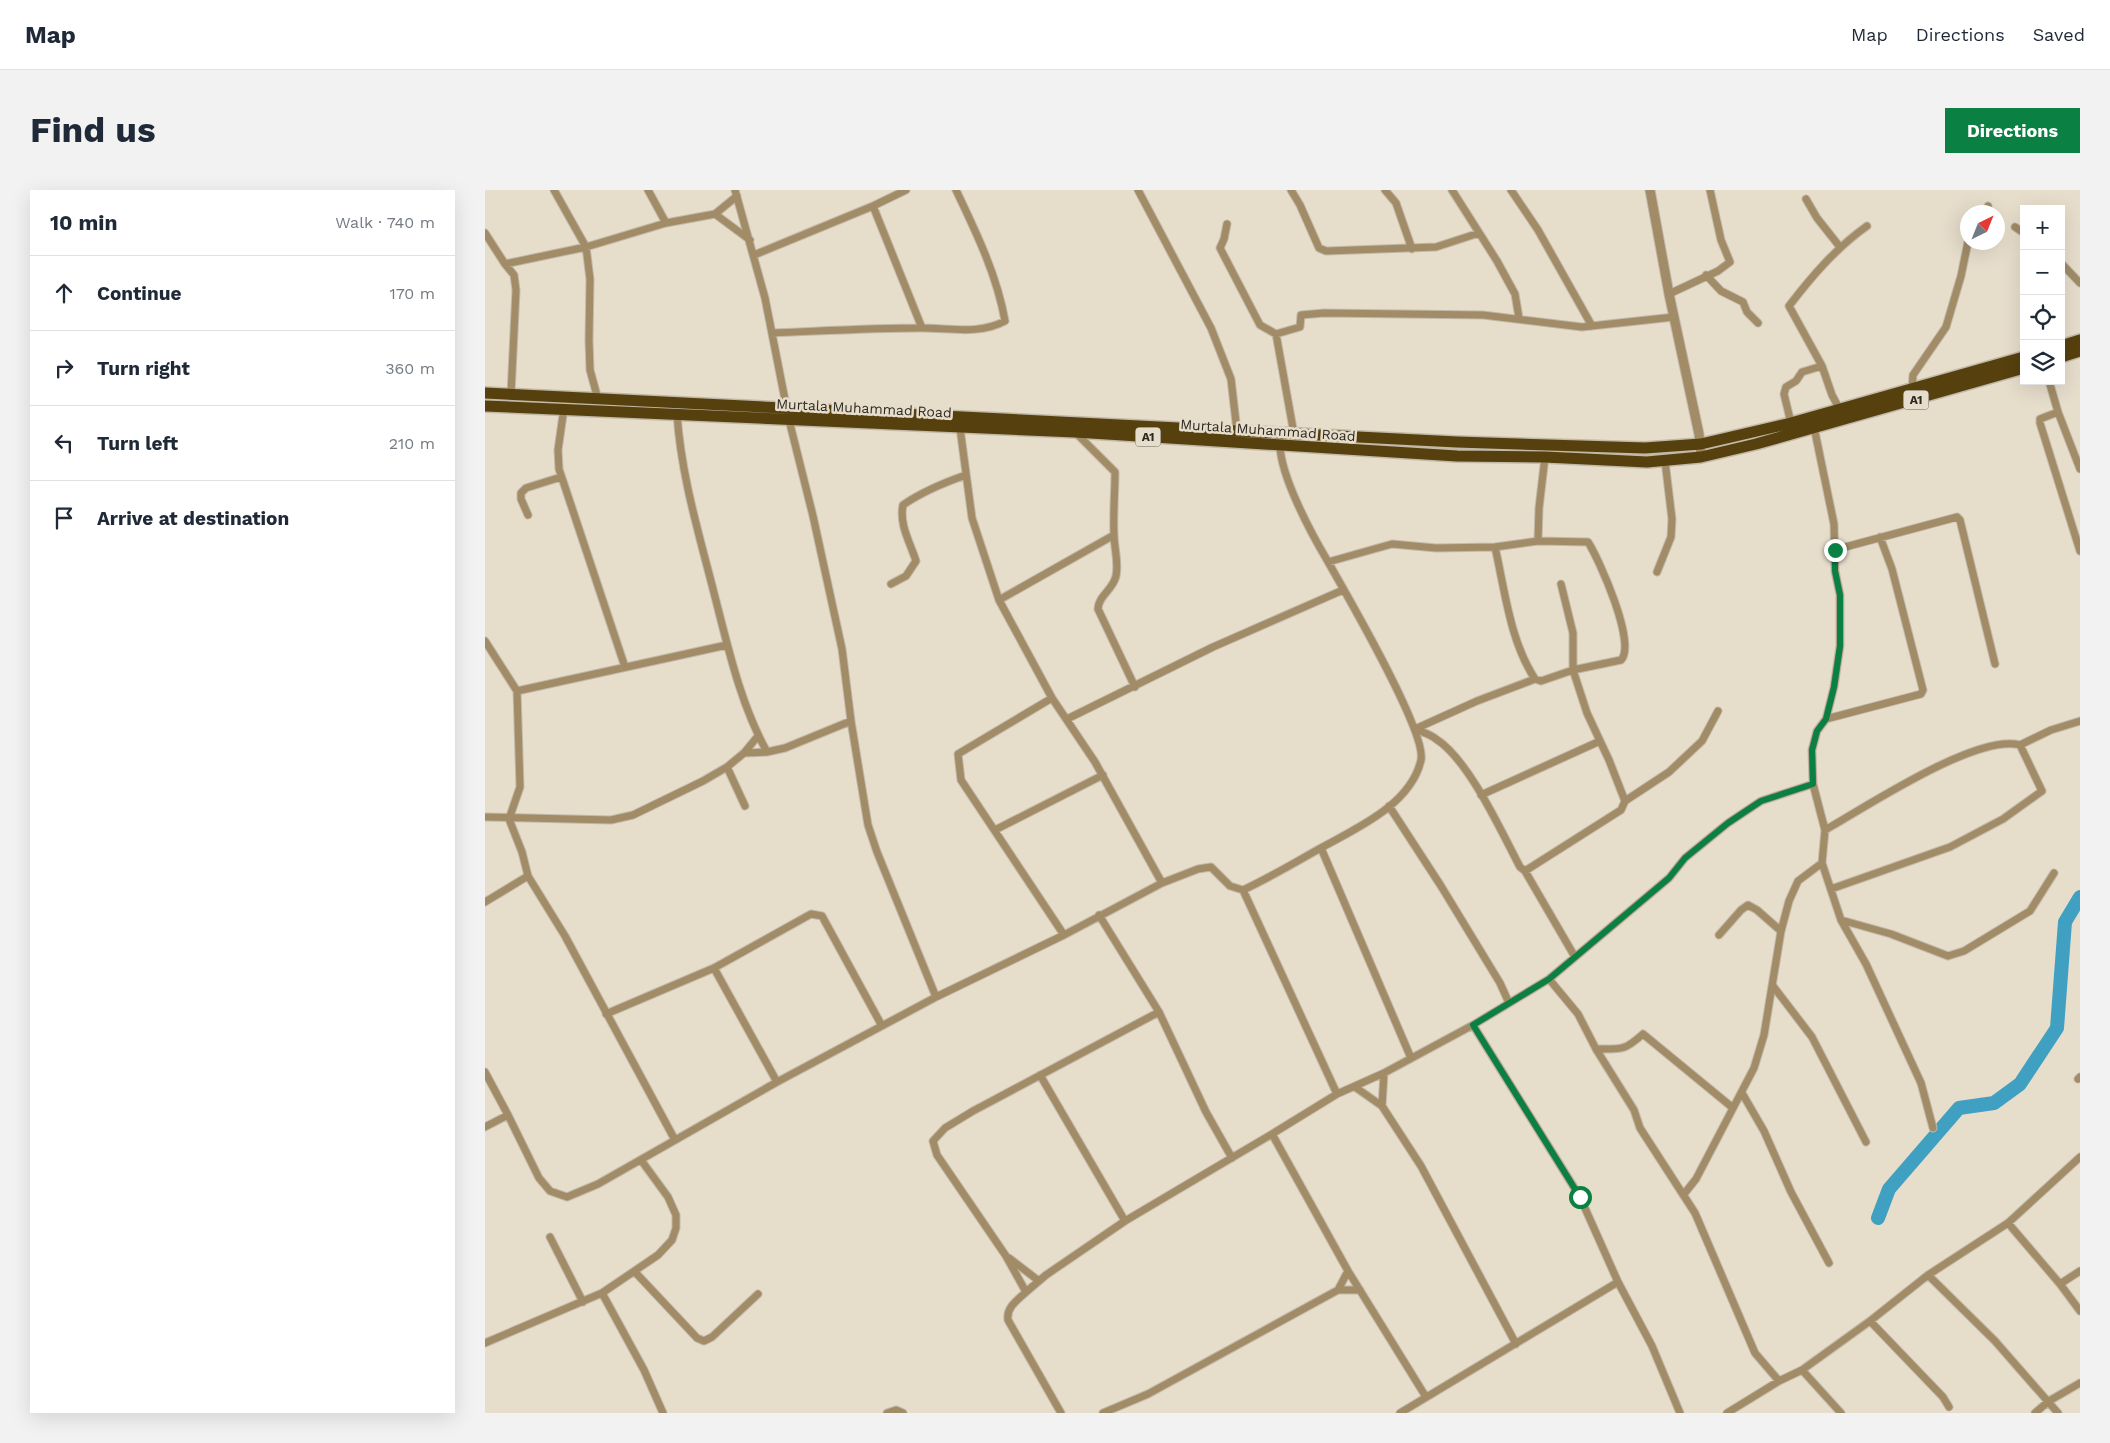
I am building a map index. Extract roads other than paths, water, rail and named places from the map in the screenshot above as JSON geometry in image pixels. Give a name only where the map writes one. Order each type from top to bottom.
[{"type":"highway","points":[[2065,345],[2080,340]]},
{"type":"highway","points":[[2065,356],[2080,351]]},
{"type":"highway","name":"A1","points":[[1809,426],[1840,410],[2020,358]]},
{"type":"highway","name":"A1","points":[[1809,426],[2020,369]]},
{"type":"highway","name":"Murtala Muhammad Road","points":[[485,393],[786,408],[996,423],[1645,448],[1701,444],[1791,423],[1809,426]]},
{"type":"highway","name":"Murtala Muhammad Road","points":[[485,406],[564,408],[960,428],[996,423],[1075,432],[1280,446],[1457,456],[1545,457],[1647,462],[1701,457],[1756,444],[1809,426]]},
{"type":"highway","points":[[1354,450],[1355,437]]},
{"type":"highway","points":[[1457,442],[1457,456]]},
{"type":"street","points":[[554,190],[586,247],[590,279],[589,340],[591,370],[598,399]]},
{"type":"street","points":[[648,190],[666,223]]},
{"type":"street","points":[[754,255],[873,206],[906,190]]},
{"type":"street","points":[[772,333],[922,328],[975,330],[993,328],[1005,321],[1002,301],[981,243],[955,190]]},
{"type":"street","points":[[1138,190],[1211,328],[1231,379],[1237,431]]},
{"type":"street","points":[[1291,190],[1300,205],[1319,248],[1331,252],[1436,248],[1479,233]]},
{"type":"street","points":[[1385,190],[1395,203],[1412,249]]},
{"type":"street","points":[[1451,190],[1515,294],[1519,318]]},
{"type":"street","points":[[1511,190],[1537,230],[1592,326]]},
{"type":"street","points":[[1650,190],[1669,294],[1701,444],[1701,457]]},
{"type":"street","points":[[1669,294],[1718,271],[1730,262],[1721,240],[1710,190]]},
{"type":"street","points":[[505,264],[586,247],[666,223],[715,214],[736,193],[754,255],[772,333],[786,408],[813,516],[842,649],[851,720],[868,824],[877,852],[937,996]]},
{"type":"street","points":[[1806,199],[1817,218],[1840,247]]},
{"type":"street","points":[[873,206],[922,328]]},
{"type":"street","points":[[715,214],[750,240]]},
{"type":"street","points":[[1227,224],[1225,240],[1220,248],[1260,325],[1276,334],[1300,327],[1301,315],[1325,313],[1483,315],[1582,327],[1674,317]]},
{"type":"street","points":[[1840,410],[1832,395],[1822,366],[1789,306],[1814,274],[1840,247],[1867,226]]},
{"type":"street","points":[[2015,226],[2020,230]]},
{"type":"street","points":[[485,233],[514,275],[516,290],[511,394]]},
{"type":"street","points":[[1912,390],[1913,375],[1946,327],[1966,250]]},
{"type":"street","points":[[2065,267],[2080,283]]},
{"type":"street","points":[[1706,275],[1721,292],[1743,302],[1747,312],[1758,323]]},
{"type":"street","points":[[1276,334],[1294,434]]},
{"type":"street","points":[[1791,423],[1784,394],[1786,387],[1796,381],[1802,372],[1822,366]]},
{"type":"street","points":[[2050,385],[2058,412],[2080,469]]},
{"type":"street","points":[[564,408],[558,450],[559,469],[625,667]]},
{"type":"street","points":[[2058,412],[2040,419],[2040,423],[2080,551]]},
{"type":"street","points":[[677,414],[679,448],[727,645],[757,736],[767,752]]},
{"type":"street","points":[[1809,426],[1834,524],[1835,571],[1840,595],[1840,646],[1834,687],[1826,719],[1817,731],[1812,750],[1813,784],[1825,830],[1822,863],[1841,920],[1866,964],[1921,1083],[1933,1128]]},
{"type":"street","points":[[960,428],[972,518],[999,600],[1051,698],[1067,719],[1103,775],[1162,883]]},
{"type":"street","points":[[1075,432],[1115,472],[1114,535],[1117,575],[1114,585],[1098,603],[1098,609],[1135,687]]},
{"type":"street","points":[[485,1072],[539,1178],[550,1191],[567,1197],[589,1189],[777,1082],[937,996],[1064,935],[1162,883],[1198,869],[1211,867],[1230,886],[1243,890],[1265,880],[1363,826],[1389,806],[1414,781],[1422,759],[1415,729],[1377,650],[1311,535],[1281,460],[1280,446]]},
{"type":"street","points":[[1538,541],[1539,508],[1545,457]]},
{"type":"street","points":[[1657,572],[1671,537],[1672,519],[1665,461]]},
{"type":"street","points":[[891,584],[906,576],[916,560],[902,526],[903,505],[917,495],[965,475]]},
{"type":"street","points":[[528,515],[521,499],[521,492],[526,488],[561,477]]},
{"type":"street","points":[[1835,550],[1957,517],[1960,520],[1995,664]]},
{"type":"street","points":[[999,600],[1114,535]]},
{"type":"street","points":[[1826,719],[1921,694],[1923,690],[1892,569],[1880,537]]},
{"type":"street","points":[[1328,562],[1392,544],[1436,548],[1495,547],[1538,541],[1588,542],[1601,565],[1623,629],[1626,651],[1625,656],[1621,660],[1573,670],[1541,681],[1535,679],[1477,701],[1415,729]]},
{"type":"street","points":[[1495,547],[1511,620],[1525,663],[1535,679]]},
{"type":"street","points":[[1561,584],[1573,633],[1573,670],[1587,713],[1625,801]]},
{"type":"street","points":[[1067,719],[1213,647],[1343,590]]},
{"type":"street","points":[[485,641],[517,691],[520,787],[509,819],[522,852],[528,876],[565,936],[675,1140]]},
{"type":"street","points":[[517,691],[727,645]]},
{"type":"street","points":[[1051,698],[959,754],[961,780],[1064,935]]},
{"type":"street","points":[[1525,871],[1621,810],[1625,801],[1669,772],[1702,741],[1718,710]]},
{"type":"street","points":[[744,753],[767,752],[785,748],[851,720]]},
{"type":"street","points":[[1825,830],[1947,761],[1995,745],[2021,744],[2051,730],[2080,721]]},
{"type":"street","points":[[1415,729],[1437,739],[1460,762],[1575,957]]},
{"type":"street","points":[[485,818],[611,820],[633,815],[727,767],[744,753],[757,736]]},
{"type":"street","points":[[1481,795],[1541,766],[1600,741]]},
{"type":"street","points":[[1831,889],[1876,875],[1950,847],[2003,819],[2042,791],[2021,744]]},
{"type":"street","points":[[727,767],[745,806]]},
{"type":"street","points":[[995,830],[1103,775]]},
{"type":"street","points":[[1061,1413],[1008,1320],[1007,1314],[1010,1308],[1039,1280],[1125,1221],[1337,1094],[1384,1073],[1473,1025],[1549,979],[1669,878],[1685,858],[1728,823],[1761,801],[1813,784]]},
{"type":"street","points":[[1389,806],[1446,894],[1500,983],[1509,1003]]},
{"type":"street","points":[[1321,848],[1411,1058]]},
{"type":"street","points":[[1683,1194],[1695,1178],[1754,1068],[1764,1035],[1781,931],[1789,901],[1798,880],[1822,863]]},
{"type":"street","points":[[1841,920],[1891,934],[1948,956],[1964,951],[2031,911],[2054,873]]},
{"type":"street","points":[[485,902],[528,876]]},
{"type":"street","points":[[1243,890],[1337,1094]]},
{"type":"street","points":[[1719,935],[1741,910],[1748,905],[1757,910],[1781,931]]},
{"type":"street","points":[[606,1014],[715,968],[811,914],[823,916],[881,1026]]},
{"type":"street","points":[[1099,915],[1159,1012],[1206,1112],[1232,1158]]},
{"type":"street","points":[[715,968],[777,1082]]},
{"type":"street","points":[[1549,979],[1578,1014],[1596,1049],[1634,1110],[1640,1128],[1695,1213],[1755,1354],[1779,1381]]},
{"type":"street","points":[[1773,986],[1812,1037],[1866,1142]]},
{"type":"street","points":[[1026,1292],[1006,1256],[937,1156],[933,1141],[945,1128],[1159,1012]]},
{"type":"street","points":[[1473,1025],[1580,1197],[1618,1282],[1652,1346],[1680,1413]]},
{"type":"street","points":[[1596,1049],[1621,1049],[1628,1047],[1643,1034],[1733,1108]]},
{"type":"street","points":[[1382,1106],[1384,1073]]},
{"type":"street","points":[[1040,1075],[1125,1221]]},
{"type":"street","points":[[1355,1086],[1382,1106],[1421,1166],[1516,1344]]},
{"type":"street","points":[[1741,1093],[1764,1132],[1791,1192],[1829,1262]]},
{"type":"street","points":[[485,1127],[508,1115]]},
{"type":"street","points":[[1271,1134],[1360,1290],[1426,1397]]},
{"type":"street","points":[[1727,1413],[1779,1381],[1802,1370],[1870,1321],[1928,1275],[2008,1223],[2080,1157]]},
{"type":"street","points":[[485,1343],[553,1312],[583,1302],[602,1292],[659,1255],[672,1240],[676,1228],[676,1215],[667,1197],[641,1160]]},
{"type":"street","points":[[2008,1223],[2060,1284],[2080,1311]]},
{"type":"street","points":[[550,1237],[583,1302]]},
{"type":"street","points":[[1006,1256],[1039,1280]]},
{"type":"street","points":[[1338,1290],[1349,1271]]},
{"type":"street","points":[[2060,1284],[2080,1271]]},
{"type":"street","points":[[635,1272],[697,1338],[704,1341],[712,1337],[758,1294]]},
{"type":"street","points":[[1928,1275],[1995,1341],[2058,1413]]},
{"type":"street","points":[[1400,1413],[1618,1282]]},
{"type":"street","points":[[1103,1413],[1149,1394],[1338,1290],[1360,1290]]},
{"type":"street","points":[[602,1292],[644,1370],[663,1413]]},
{"type":"street","points":[[1870,1321],[1943,1397],[1949,1407]]},
{"type":"street","points":[[1802,1370],[1841,1413]]},
{"type":"street","points":[[2035,1413],[2049,1401],[2080,1383]]},
{"type":"street","points":[[887,1413],[896,1410],[903,1413]]},
{"type":"waterway","points":[[1878,1218],[1889,1189],[1959,1108],[1994,1103],[2020,1084],[2057,1028],[2065,922],[2080,897]]}]
